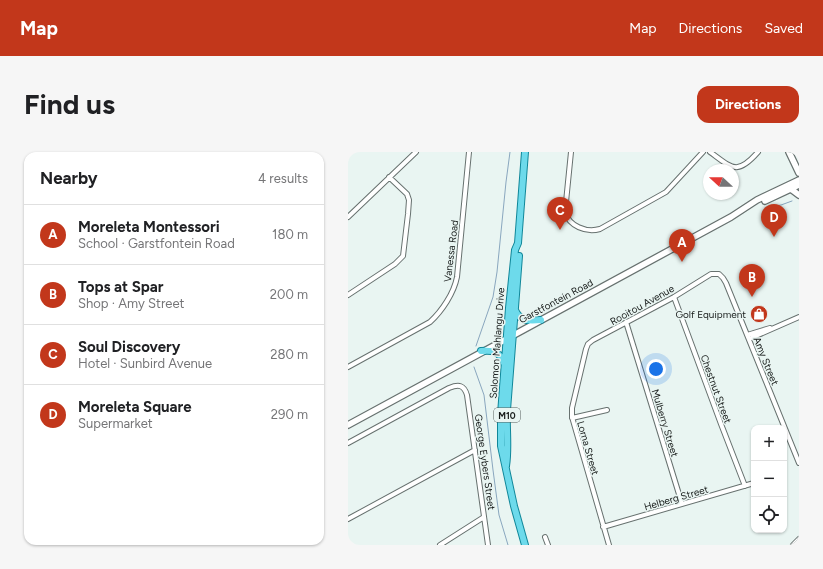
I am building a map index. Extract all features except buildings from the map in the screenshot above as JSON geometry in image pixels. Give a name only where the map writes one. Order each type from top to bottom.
[{"type":"main road","name":"Solomon Mahlangu Drive","points":[[525,152],[518,243],[511,285],[506,338],[501,446],[502,458],[506,468],[514,506],[526,545]]},
{"type":"main road","points":[[790,152],[798,172],[799,183]]},
{"type":"main road","name":"Garstfontein Road","points":[[731,217],[791,189],[799,183]]},
{"type":"main road","name":"Garstfontein Road","points":[[348,425],[481,351],[731,217],[757,200],[799,183]]},
{"type":"main road","points":[[791,189],[799,195]]},
{"type":"main road","name":"Solomon Mahlangu Drive","points":[[506,468],[508,458],[506,430],[507,410],[519,250],[518,243]]},
{"type":"main road","points":[[514,309],[519,317],[525,320],[541,320]]},
{"type":"main road","points":[[481,351],[496,352],[501,356],[504,363]]},
{"type":"street","points":[[348,217],[416,152]]},
{"type":"street","name":"Vanessa Road","points":[[348,367],[430,322],[436,317],[456,286],[470,152]]},
{"type":"street","points":[[571,152],[565,212],[566,216],[573,224],[580,228],[592,230],[600,229],[606,226],[666,192],[703,152]]},
{"type":"street","points":[[710,152],[729,166],[736,168],[741,167],[758,152]]},
{"type":"street","points":[[348,295],[395,264],[403,256],[408,214],[407,194],[389,177]]},
{"type":"street","name":"Rooitou Avenue","points":[[585,353],[587,346],[590,343],[674,297],[711,274]]},
{"type":"street","name":"Amy Street","points":[[711,274],[719,274],[723,278],[799,462]]},
{"type":"street","name":"Chestnut Street","points":[[674,297],[745,486]]},
{"type":"street","points":[[748,337],[799,317]]},
{"type":"street","name":"Mulberry Street","points":[[626,322],[682,504]]},
{"type":"street","name":"Lorna Street","points":[[585,353],[572,408],[572,418],[609,545]]},
{"type":"street","name":"George Eybers Street","points":[[348,443],[450,388],[459,385],[465,389],[488,545]]},
{"type":"street","points":[[572,418],[607,410]]},
{"type":"street","points":[[348,519],[475,450]]},
{"type":"street","name":"Helberg Street","points":[[603,527],[751,484]]},
{"type":"street","points":[[440,545],[484,517]]},
{"type":"street","points":[[545,537],[548,545]]},
{"type":"street","points":[[793,545],[799,539]]},
{"type":"waterway","points":[[476,346],[493,297],[510,152]]},
{"type":"waterway","points":[[765,208],[792,201]]},
{"type":"waterway","points":[[474,367],[484,395],[499,515],[508,545]]},
{"type":"place","name":"Soul Discovery","points":[[560,230]]},
{"type":"place","name":"Moreleta Square","points":[[774,237]]},
{"type":"place","name":"Moreleta Montessori","points":[[682,262]]},
{"type":"place","name":"Tops at Spar","points":[[752,297]]},
{"type":"place","name":"Golf Equipment","points":[[759,314]]}]
